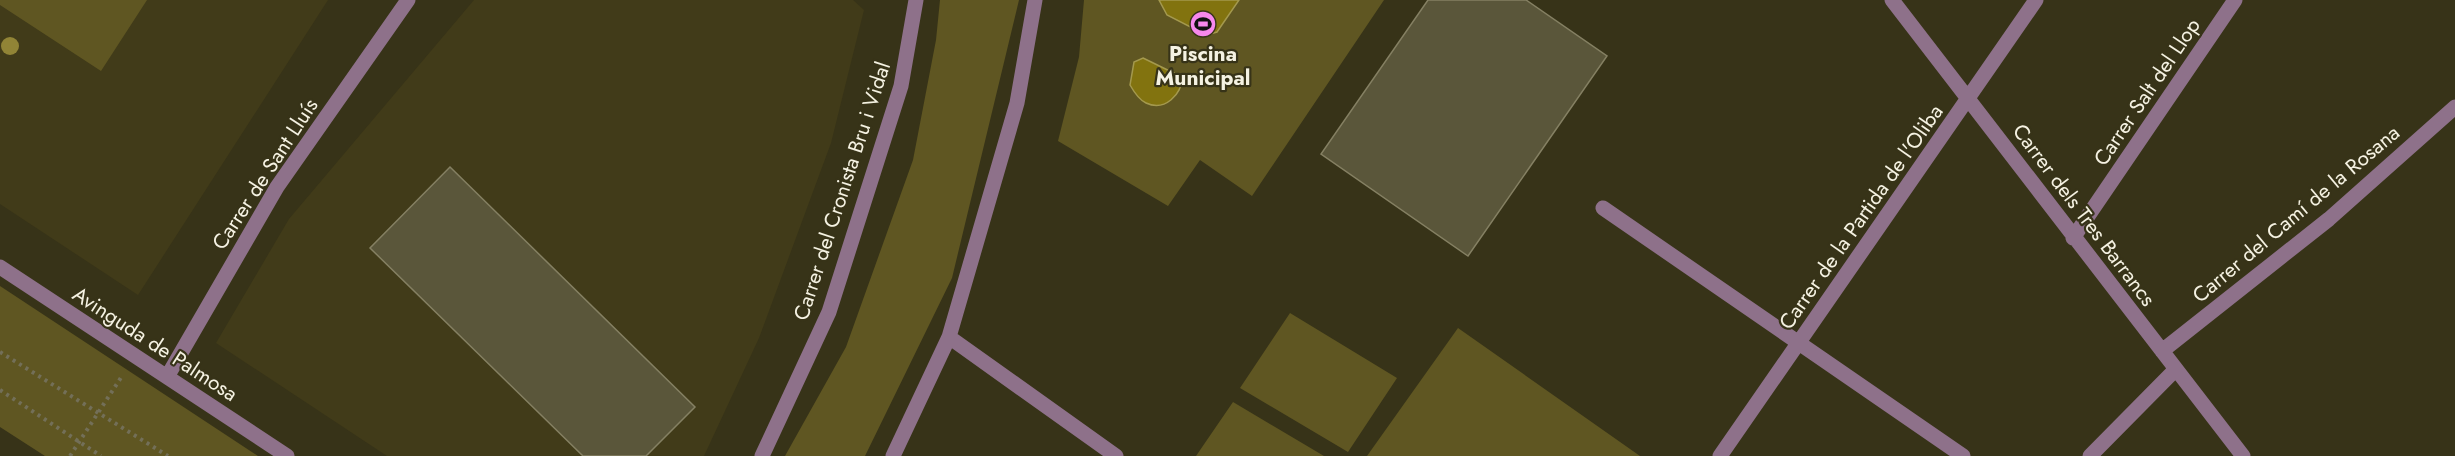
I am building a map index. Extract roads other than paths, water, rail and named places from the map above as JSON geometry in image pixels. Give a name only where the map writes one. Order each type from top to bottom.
[{"type":"street","name":"Carrer de Sant Lluís","points":[[167,377],[277,187],[408,0]]},
{"type":"street","name":"Carrer del Cronista Bru i Vidal","points":[[762,456],[829,312],[901,86],[916,0]]},
{"type":"street","points":[[893,456],[949,336],[1017,103],[1035,0]]},
{"type":"street","name":"Carrer dels Tres Barrancs","points":[[1892,0],[2243,456]]},
{"type":"street","name":"Carrer de la Partida de l'Oliba","points":[[1720,456],[2036,0]]},
{"type":"street","name":"Carrer Salt del Llop","points":[[2073,238],[2235,0]]},
{"type":"street","name":"Carrer del Camí de la Rosana","points":[[2162,351],[2329,219],[2455,107]]},
{"type":"street","points":[[1603,208],[1963,456]]},
{"type":"street","name":"Avinguda de Palmosa","points":[[0,267],[287,456]]},
{"type":"street","points":[[949,336],[1116,456]]},
{"type":"street","points":[[2090,456],[2176,369]]},
{"type":"place","name":"Piscina Municipal","points":[[1203,24]]}]
